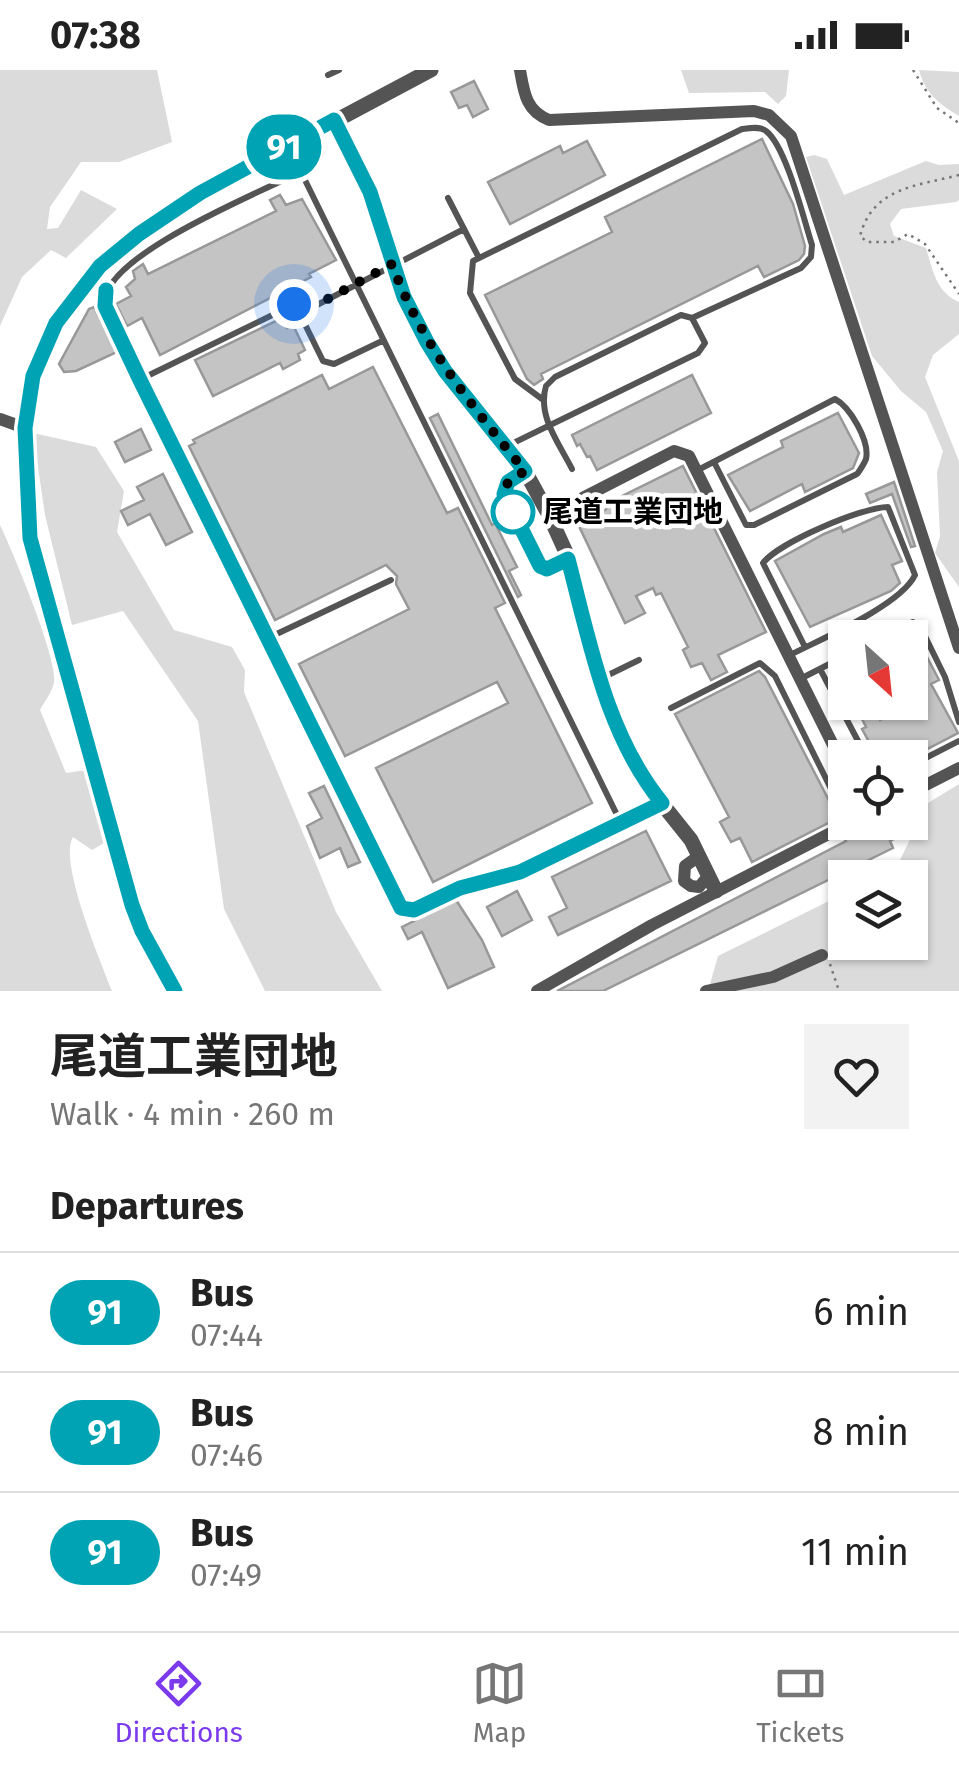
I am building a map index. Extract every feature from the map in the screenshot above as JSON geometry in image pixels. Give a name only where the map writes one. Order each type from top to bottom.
[{"type":"street","points":[[175,991],[132,905],[30,538],[25,428],[33,376],[44,346],[77,292],[100,266],[139,234],[200,193],[431,70]]},
{"type":"street","points":[[520,70],[526,100],[537,114],[549,120],[754,111],[768,115],[791,136],[959,648]]},
{"type":"street","points":[[334,120],[379,214],[404,297],[445,371],[525,471],[549,514],[568,559],[600,679],[628,752],[691,840],[712,883]]},
{"type":"street","points":[[0,419],[25,428]]},
{"type":"street","points":[[549,514],[674,450],[689,456],[830,740]]},
{"type":"street","points":[[928,784],[959,768]]},
{"type":"street","points":[[699,856],[684,866],[684,881],[699,887],[828,832]]},
{"type":"street","points":[[537,991],[712,883]]},
{"type":"street","points":[[706,991],[773,978],[822,955]]},
{"type":"lane","points":[[328,76],[339,70]]},
{"type":"lane","points":[[542,398],[514,379],[470,294],[473,261],[742,129],[762,128],[768,132],[790,174],[812,245],[811,257],[801,268],[692,318],[682,315],[555,377],[546,386],[543,412],[572,470]]},
{"type":"lane","points":[[621,822],[303,176],[294,174],[154,244],[127,266],[106,290],[105,306],[401,908],[414,910],[460,888],[520,872],[662,803]]},
{"type":"lane","points":[[448,198],[479,258]]},
{"type":"lane","points":[[140,380],[294,304],[315,306],[464,229]]},
{"type":"lane","points":[[294,304],[322,361],[334,364],[382,340]]},
{"type":"lane","points":[[506,447],[698,353],[705,343],[692,318]]},
{"type":"lane","points":[[696,471],[835,399],[845,404],[866,445],[866,460],[857,474],[754,526],[746,525],[714,462]]},
{"type":"lane","points":[[525,471],[508,482],[504,494],[540,566],[547,569],[568,559]]},
{"type":"lane","points":[[794,667],[805,647],[871,613],[910,587],[915,575],[888,507],[874,507],[813,533],[769,555],[762,563],[805,647]]},
{"type":"lane","points":[[266,639],[391,580]]},
{"type":"lane","points":[[928,642],[945,677],[959,722]]},
{"type":"lane","points":[[600,679],[639,660]]},
{"type":"lane","points":[[671,708],[760,662],[775,676],[828,784]]},
{"type":"lane","points":[[775,676],[794,667],[820,668],[828,664]]},
{"type":"lane","points":[[820,668],[858,740]]},
{"type":"lane","points":[[928,757],[959,741]]},
{"type":"path","points":[[913,70],[937,108],[959,123]]},
{"type":"path","points":[[959,175],[888,193],[874,208],[860,236],[867,242],[894,242],[908,234],[925,244],[959,294]]},
{"type":"path","points":[[822,955],[828,958],[840,991]]},
{"type":"shaded area","points":[[0,70],[157,70],[172,142],[119,162],[81,162],[50,207],[47,229],[58,228],[81,190],[117,209],[66,258],[51,250],[22,277],[0,326]]},
{"type":"shaded area","points":[[681,70],[789,70],[786,96],[778,104],[765,92],[689,93]]},
{"type":"shaded area","points":[[919,70],[959,72],[959,116],[934,97]]},
{"type":"shaded area","points":[[806,157],[827,159],[844,195],[926,161],[959,164],[959,200],[901,209],[890,224],[894,236],[926,248],[940,287],[959,302],[959,334],[933,355],[925,377],[959,461],[959,587],[935,553],[940,536],[937,472],[943,451],[926,412],[901,391],[872,356]]},
{"type":"shaded area","points":[[33,433],[96,447],[124,491],[117,532],[174,630],[232,647],[245,670],[244,692],[336,912],[382,991],[265,991],[224,909],[198,721],[123,611],[72,625],[45,515]]},
{"type":"shaded area","points":[[0,525],[49,651],[53,685],[40,710],[66,773],[86,770],[104,843],[92,850],[73,837],[70,849],[76,889],[112,991],[0,991]]},
{"type":"shaded area","points":[[959,784],[959,991],[708,991],[718,956],[828,901],[828,960],[928,960],[928,860],[900,860],[910,840],[928,840],[928,803]]},
{"type":"building","points":[[474,81],[488,109],[473,117],[467,105],[459,108],[451,92]]},
{"type":"building","points":[[762,139],[793,204],[805,246],[799,260],[764,277],[758,266],[541,374],[543,379],[534,385],[527,379],[485,295],[612,232],[605,217]]},
{"type":"building","points":[[587,141],[605,175],[510,224],[488,182],[560,146],[563,153]]},
{"type":"building","points":[[280,195],[286,205],[302,199],[336,260],[309,274],[311,277],[160,355],[142,318],[127,326],[116,304],[131,296],[126,287],[135,279],[133,271],[143,264],[148,274],[276,211],[270,200]]},
{"type":"building","points":[[94,307],[117,352],[76,371],[64,372],[59,364],[89,309]]},
{"type":"building","points":[[282,318],[287,328],[293,325],[305,350],[298,354],[300,360],[283,369],[280,363],[213,396],[195,360]]},
{"type":"building","points":[[373,367],[447,513],[458,508],[505,603],[495,608],[592,803],[433,882],[376,768],[508,703],[497,682],[345,756],[299,664],[409,609],[396,584],[397,576],[386,565],[275,620],[189,446],[195,443],[193,440],[322,375],[329,389]]},
{"type":"building","points":[[692,375],[711,413],[597,470],[580,444],[577,446],[572,435]]},
{"type":"building","points":[[838,413],[859,453],[853,468],[805,492],[802,484],[750,511],[728,475],[783,447],[781,441]]},
{"type":"building","points":[[438,414],[517,567],[509,571],[521,595],[518,597],[430,418]]},
{"type":"building","points":[[141,429],[151,450],[125,462],[115,442]]},
{"type":"building","points":[[683,466],[766,632],[718,655],[727,672],[711,680],[702,663],[691,667],[683,650],[688,647],[661,593],[656,595],[653,588],[636,596],[645,613],[625,623],[578,524],[603,512],[616,499]]},
{"type":"building","points":[[163,474],[192,532],[166,545],[150,514],[128,525],[121,511],[144,500],[137,487]]},
{"type":"building","points":[[894,482],[915,546],[911,547],[892,494],[870,503],[866,494]]},
{"type":"building","points":[[881,515],[902,561],[892,565],[900,583],[891,591],[810,627],[775,561],[824,534],[841,527],[843,532]]},
{"type":"building","points":[[928,659],[939,680],[931,684],[958,733],[928,749],[928,740],[868,740],[862,729],[866,727],[862,720],[928,720]]},
{"type":"building","points":[[759,671],[828,799],[828,823],[752,862],[740,838],[731,842],[720,822],[729,817],[675,714]]},
{"type":"building","points":[[324,786],[360,862],[348,867],[340,848],[320,858],[307,826],[322,818],[309,793]]},
{"type":"building","points":[[646,831],[671,881],[558,935],[549,917],[567,908],[552,877]]},
{"type":"building","points":[[892,840],[893,848],[869,860],[828,860],[828,880],[603,991],[557,991],[846,841]]},
{"type":"building","points":[[517,891],[532,920],[502,936],[487,907]]},
{"type":"building","points":[[456,900],[494,967],[448,988],[422,932],[408,939],[402,927]]},
{"type":"bus line","name":"91","points":[[106,290],[105,306],[140,380],[401,908],[414,910],[460,888],[520,872],[662,803],[628,752],[609,707],[568,559],[547,569],[540,566],[504,494],[508,482],[525,471],[445,371],[427,342],[404,297],[370,192],[334,120],[200,193],[100,266],[56,323],[33,376],[27,404],[30,538],[132,905],[175,991]]},
{"type":"place","name":"尾道工業団地","points":[[513,512]]},
{"type":"route","points":[[294,304],[315,306],[392,264],[404,297],[445,371],[525,471],[508,482],[504,494],[516,518],[513,512]]}]
